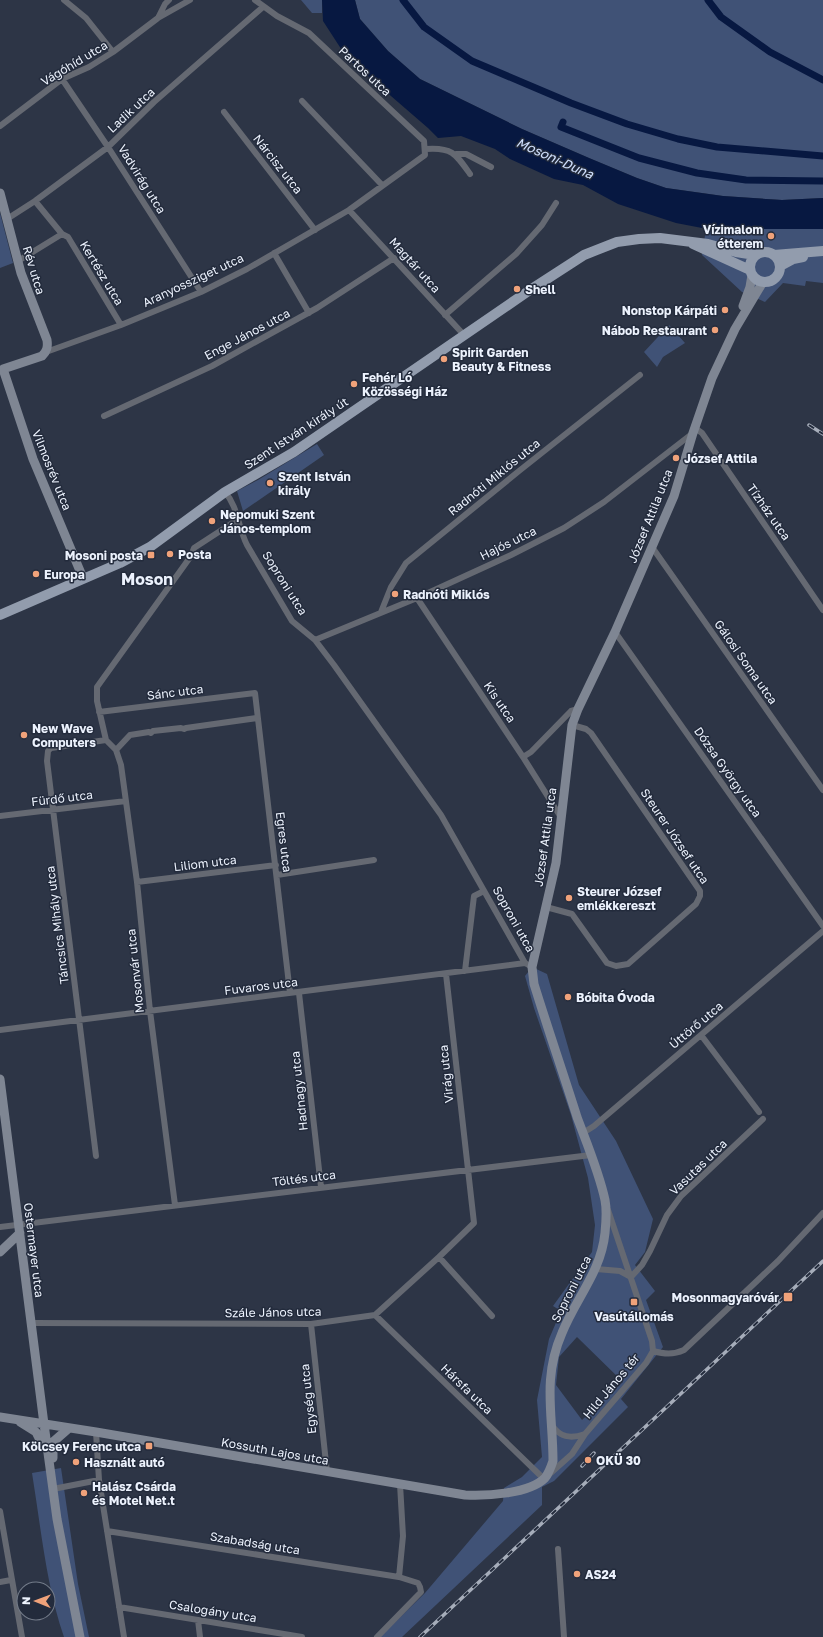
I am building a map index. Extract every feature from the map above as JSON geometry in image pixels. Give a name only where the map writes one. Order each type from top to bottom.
[{"type":"main road","name":"Szent István király út","points":[[0,615],[150,547],[225,492],[294,452],[571,262],[594,251],[617,242],[660,238],[708,244],[736,252],[755,255]]},
{"type":"main road","name":"Szent István király út","points":[[688,242],[751,272]]},
{"type":"main road","points":[[774,255],[778,259],[780,266],[776,277],[770,281],[763,282],[757,280],[751,272],[750,263],[755,255],[764,252],[774,255],[823,251]]},
{"type":"main road","points":[[780,266],[793,259],[823,255]]},
{"type":"street","points":[[64,0],[86,18],[113,52]]},
{"type":"street","name":"Vágóhíd utca","points":[[158,18],[165,4],[170,0]]},
{"type":"street","name":"Vágóhíd utca","points":[[0,126],[62,79],[89,67],[113,52],[158,18],[190,0]]},
{"type":"street","name":"Partos utca","points":[[255,0],[277,16],[309,33],[424,141],[426,149]]},
{"type":"street","name":"Ladik utca","points":[[7,219],[35,201],[108,147],[154,102],[263,7]]},
{"type":"street","name":"Vadvirág utca","points":[[62,79],[108,147],[201,292]]},
{"type":"street","points":[[302,101],[382,185]]},
{"type":"street","name":"Nárcisz utca","points":[[224,112],[315,230]]},
{"type":"street","points":[[426,149],[437,148],[448,150],[456,154],[466,154],[491,167]]},
{"type":"street","name":"Aranyossziget utca","points":[[2,370],[42,356],[46,352],[121,325],[201,292],[247,269],[349,210],[425,155],[426,149]]},
{"type":"street","points":[[456,154],[470,174]]},
{"type":"street","name":"Rév utca","points":[[0,193],[26,286],[47,340],[48,347],[46,352]]},
{"type":"street","name":"Kertész utca","points":[[35,201],[62,234],[68,237],[121,325]]},
{"type":"street","points":[[445,315],[516,254],[542,225],[556,203]]},
{"type":"street","name":"Magtár utca","points":[[349,210],[464,335]]},
{"type":"street","points":[[18,260],[62,234]]},
{"type":"street","points":[[274,253],[309,313]]},
{"type":"street","name":"Enge János utca","points":[[104,416],[212,366],[309,313],[394,258]]},
{"type":"street","name":"József Attila utca","points":[[528,965],[546,907],[556,863],[572,725],[578,709],[615,632],[674,496],[712,378],[735,328],[750,287],[751,272]]},
{"type":"street","name":"József Attila utca","points":[[735,328],[763,282]]},
{"type":"street","name":"Vilmosrév utca","points":[[2,370],[33,459],[83,578]]},
{"type":"street","name":"Radnóti Miklós utca","points":[[381,612],[390,587],[406,563],[640,374]]},
{"type":"street","name":"Hajós utca","points":[[315,640],[416,598],[511,555],[564,528],[604,502],[694,431]]},
{"type":"street","name":"Tízház utca","points":[[694,431],[702,433],[823,610]]},
{"type":"street","name":"Soproni utca","points":[[225,492],[232,501],[236,510],[237,520],[247,544],[292,621],[315,640],[354,692],[441,815],[528,965],[591,1155],[605,1201],[603,1244],[596,1269],[562,1332],[556,1350],[550,1380],[553,1461],[549,1472],[544,1479]]},
{"type":"street","points":[[106,740],[97,701],[97,687],[191,556],[194,548],[237,520]]},
{"type":"street","name":"Gálosi Soma utca","points":[[652,547],[823,790]]},
{"type":"street","name":"Kis utca","points":[[416,598],[524,757],[562,820]]},
{"type":"street","name":"Dózsa György utca","points":[[615,632],[823,926]]},
{"type":"street","name":"Sánc utca","points":[[99,712],[255,693]]},
{"type":"street","name":"Egres utca","points":[[255,693],[290,993]]},
{"type":"street","name":"József Attila utca","points":[[524,757],[531,752],[571,711],[578,709]]},
{"type":"street","points":[[116,750],[130,735],[257,718]]},
{"type":"street","name":"Steurer József utca","points":[[546,907],[572,914],[607,963],[616,966],[628,964],[696,904],[700,896],[700,891],[591,733],[586,729],[572,725]]},
{"type":"street","name":"Mosonvár utca","points":[[106,740],[116,750],[121,765],[137,882],[150,1011],[175,1205]]},
{"type":"street","name":"Táncsics Mihály utca","points":[[96,1156],[54,810],[46,761],[48,751],[51,748],[106,740]]},
{"type":"street","name":"Fürdő utca","points":[[0,816],[126,801]]},
{"type":"street","points":[[277,875],[374,860]]},
{"type":"street","name":"Liliom utca","points":[[137,882],[276,865]]},
{"type":"street","points":[[465,971],[474,896],[484,891]]},
{"type":"street","name":"Úttörő utca","points":[[583,1133],[594,1126],[823,931]]},
{"type":"street","name":"Fuvaros utca","points":[[0,1030],[465,971],[528,965]]},
{"type":"street","name":"Virág utca","points":[[446,974],[468,1171]]},
{"type":"street","name":"Hadnagy utca","points":[[299,992],[321,1187]]},
{"type":"street","points":[[701,1035],[759,1112]]},
{"type":"street","name":"Ostermayer utca","points":[[0,1079],[4,1136],[20,1229],[44,1424],[58,1488]]},
{"type":"street","name":"Vasutas utca","points":[[631,1276],[642,1265],[666,1215],[681,1196],[763,1119]]},
{"type":"street","name":"Töltés utca","points":[[0,1227],[20,1229],[175,1205],[468,1171],[591,1155]]},
{"type":"street","points":[[375,1315],[474,1223],[468,1171]]},
{"type":"street","points":[[605,1201],[652,1341],[653,1351],[662,1354],[675,1354],[684,1350],[778,1261],[823,1214]]},
{"type":"street","points":[[0,1252],[20,1229]]},
{"type":"street","points":[[439,1257],[492,1316]]},
{"type":"street","points":[[596,1269],[620,1271],[631,1276]]},
{"type":"street","name":"Szále János utca","points":[[32,1323],[310,1324],[375,1315]]},
{"type":"street","name":"Hársfa utca","points":[[375,1315],[544,1479]]},
{"type":"street","name":"Egység utca","points":[[310,1324],[327,1472]]},
{"type":"street","name":"Hild János tér","points":[[544,1479],[572,1454],[585,1434],[646,1363],[653,1351]]},
{"type":"street","name":"Kossuth Lajos utca","points":[[0,1418],[96,1432],[465,1496],[486,1496],[506,1493],[527,1487],[544,1479]]},
{"type":"street","points":[[17,1420],[36,1432],[40,1437],[58,1488]]},
{"type":"street","name":"Hild János tér","points":[[551,1421],[554,1428],[565,1436],[574,1437],[585,1434]]},
{"type":"street","points":[[68,1428],[53,1442],[58,1488],[60,1534],[80,1637]]},
{"type":"street","points":[[96,1432],[99,1480],[124,1637]]},
{"type":"street","points":[[58,1488],[99,1480]]},
{"type":"street","points":[[399,1577],[403,1536],[400,1484]]},
{"type":"street","points":[[0,1511],[22,1637]]},
{"type":"street","name":"Szabadság utca","points":[[107,1531],[399,1577],[418,1583],[421,1592],[377,1637]]},
{"type":"street","points":[[558,1549],[564,1637]]},
{"type":"street","points":[[0,1582],[11,1580]]},
{"type":"street","name":"Csalogány utca","points":[[119,1607],[302,1637]]},
{"type":"street","points":[[198,1620],[200,1637]]},
{"type":"shaded area","points":[[301,0],[322,0],[322,13],[312,13]]},
{"type":"shaded area","points":[[355,0],[823,0],[823,198],[782,200],[723,196],[666,188],[637,178],[589,158],[522,129],[420,79],[388,51],[360,19]]},
{"type":"shaded area","points":[[0,213],[13,263],[0,268]]},
{"type":"shaded area","points":[[706,229],[723,232],[753,229],[823,229],[823,283],[806,281],[805,286],[783,283],[765,302],[742,292],[702,255]]},
{"type":"shaded area","points":[[669,325],[685,343],[663,357],[657,367],[644,352]]},
{"type":"shaded area","points":[[317,444],[324,455],[243,511],[237,491]]},
{"type":"shaded area","points":[[532,967],[547,974],[579,1085],[616,1141],[653,1219],[645,1252],[635,1265],[655,1291],[646,1300],[663,1347],[621,1399],[628,1407],[554,1481],[542,1487],[542,1505],[402,1637],[380,1637],[425,1593],[503,1501],[504,1488],[522,1477],[542,1457],[537,1400],[549,1339],[561,1311],[553,1306],[592,1252],[595,1225],[588,1178],[571,1115],[534,1008],[525,976]],"holes":[[[577,1337],[623,1382],[582,1420],[556,1385],[559,1357]]]},
{"type":"shaded area","points":[[61,1468],[78,1584],[89,1637],[64,1637],[56,1609],[56,1581],[49,1581],[48,1577],[32,1473]]},
{"type":"water","name":"Mosoni-Duna","points":[[322,0],[355,0],[360,19],[388,51],[420,79],[522,129],[637,178],[666,188],[723,196],[782,200],[823,198],[823,229],[753,229],[723,232],[676,223],[618,204],[583,185],[554,179],[510,159],[495,149],[461,136],[438,138],[347,58],[323,21]]},
{"type":"waterway","points":[[403,0],[424,27],[472,61],[571,103],[627,124],[678,139],[717,147],[823,156]]},
{"type":"waterway","points":[[708,0],[721,17],[770,52],[823,80]]},
{"type":"waterway","points":[[563,122],[561,127],[639,158],[697,173],[746,180],[823,181]]},
{"type":"railway","points":[[809,425],[823,434]]},
{"type":"railway","points":[[420,1637],[823,1261]]},
{"type":"railway","points":[[582,1466],[594,1453]]},
{"type":"place","name":"Vízimalom étterem","points":[[771,236]]},
{"type":"place","name":"Shell","points":[[517,289]]},
{"type":"place","name":"Nonstop Kárpáti","points":[[725,310]]},
{"type":"place","name":"Nábob Restaurant","points":[[715,330]]},
{"type":"place","name":"Spirit Garden Beauty & Fitness","points":[[444,359]]},
{"type":"place","name":"Fehér Ló Közösségi Ház","points":[[354,384]]},
{"type":"place","name":"József Attila","points":[[676,458]]},
{"type":"place","name":"Szent István király","points":[[270,483]]},
{"type":"place","name":"Nepomuki Szent János-templom","points":[[212,521]]},
{"type":"place","name":"Posta","points":[[170,554]]},
{"type":"place","name":"Mosoni posta","points":[[151,555]]},
{"type":"place","name":"Europa","points":[[36,574]]},
{"type":"place","name":"Radnóti Miklós","points":[[395,594]]},
{"type":"place","name":"New Wave Computers","points":[[24,735]]},
{"type":"place","name":"Steurer József emlékkereszt","points":[[569,898]]},
{"type":"place","name":"Bóbita Óvoda","points":[[568,997]]},
{"type":"place","name":"Mosonmagyaróvár","points":[[788,1297]]},
{"type":"place","name":"Vasútállomás","points":[[634,1302]]},
{"type":"place","name":"Kölcsey Ferenc utca","points":[[149,1446]]},
{"type":"place","name":"OKÜ 30","points":[[588,1460]]},
{"type":"place","name":"Használt autó","points":[[76,1462]]},
{"type":"place","name":"Halász Csárda és Motel Net.t","points":[[84,1493]]},
{"type":"place","name":"AS24","points":[[577,1574]]},
{"type":"district","name":"Moson","points":[[147,579]]}]
